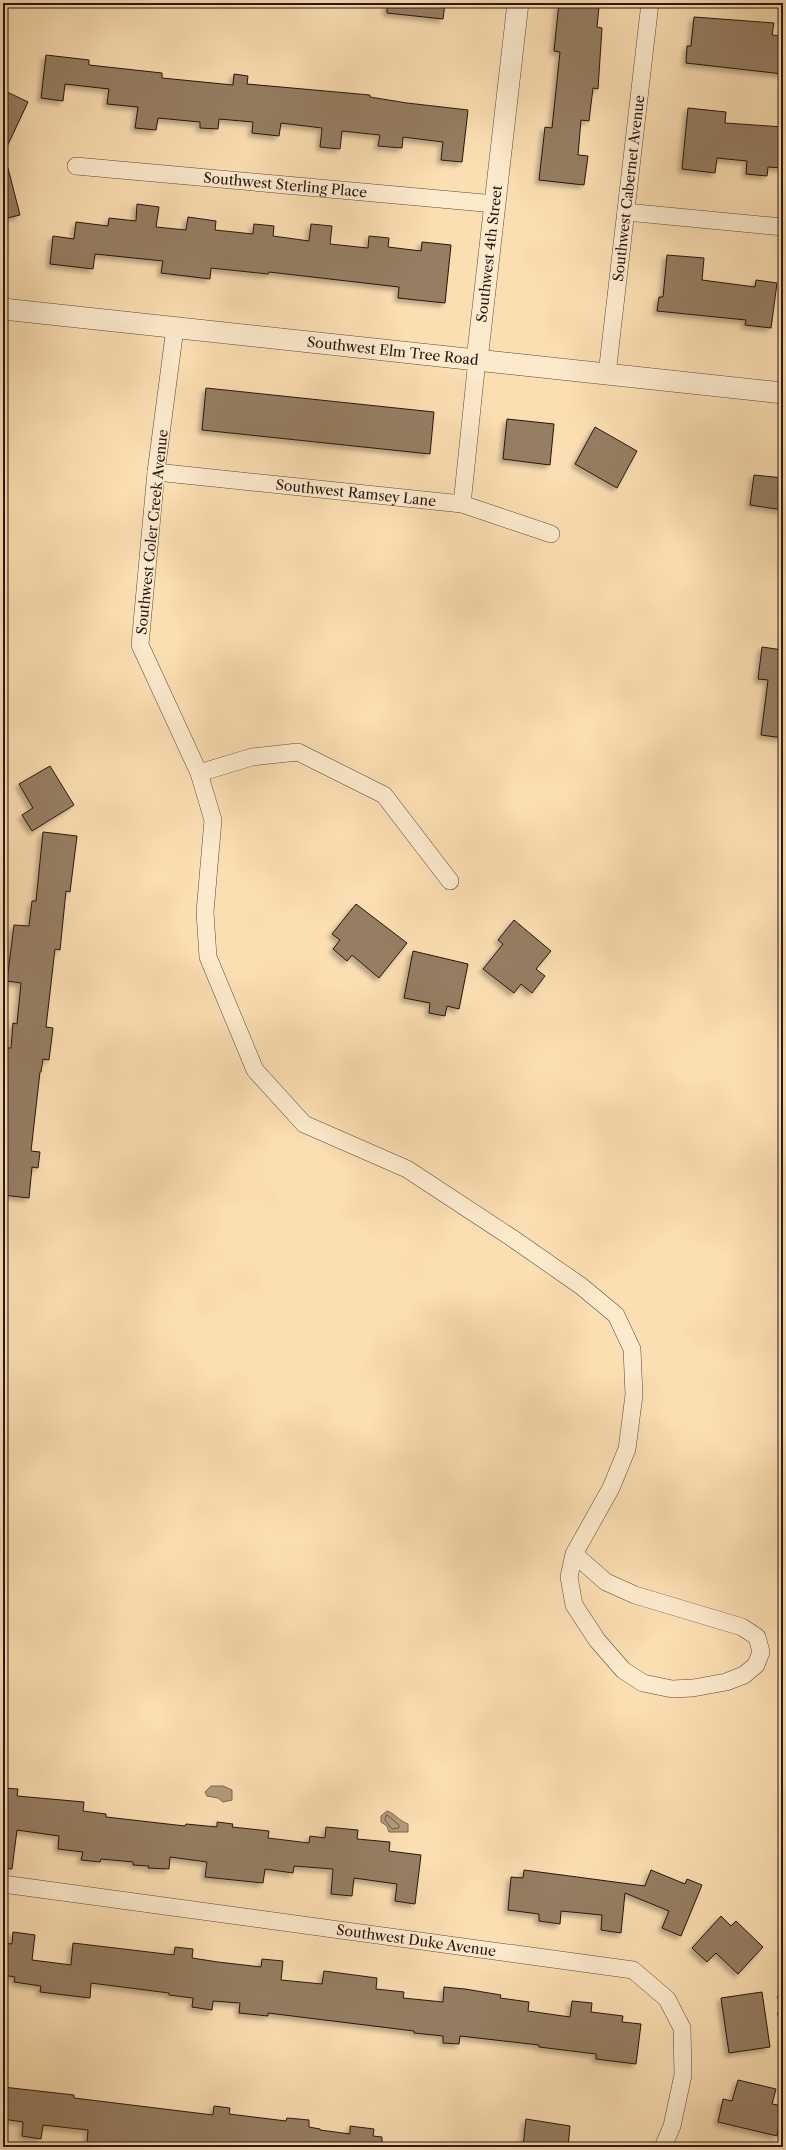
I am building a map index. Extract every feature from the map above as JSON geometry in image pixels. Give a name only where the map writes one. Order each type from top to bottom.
[{"type":"street","name":"Southwest 4th Street","points":[[462,504],[518,3]]},
{"type":"street","name":"Southwest Cabernet Avenue","points":[[607,374],[650,3]]},
{"type":"street","name":"Southwest Sterling Place","points":[[76,166],[495,204]]},
{"type":"street","points":[[626,212],[783,227]]},
{"type":"street","name":"Southwest Elm Tree Road","points":[[3,309],[783,393]]},
{"type":"street","name":"Southwest Coler Creek Avenue","points":[[175,328],[156,472],[140,645],[199,773],[213,820],[205,912],[208,957],[255,1070],[304,1124],[407,1169],[512,1238],[581,1286],[616,1315],[632,1349],[634,1395],[627,1449],[610,1488],[574,1554],[569,1577],[574,1605],[597,1640],[624,1670],[643,1683],[672,1689],[693,1688],[726,1682],[744,1675],[756,1666],[761,1652],[757,1637],[742,1627],[635,1595],[606,1582],[574,1554]]},
{"type":"street","name":"Southwest Ramsey Lane","points":[[156,472],[462,504],[551,534]]},
{"type":"street","points":[[199,773],[252,757],[298,752],[384,795],[450,881]]},
{"type":"street","name":"Southwest Duke Avenue","points":[[3,1884],[633,1970],[667,2000],[682,2028],[683,2075],[672,2126],[663,2147]]},
{"type":"water","points":[[211,1786],[223,1786],[232,1790],[232,1800],[223,1802],[218,1798],[207,1796],[205,1792]]},
{"type":"water","points":[[387,1811],[408,1824],[408,1832],[389,1832],[387,1826],[381,1822],[381,1816]]},
{"type":"water","points":[[783,1990],[783,2019],[779,2018],[777,2013],[782,2009],[782,2005],[777,1997]]},
{"type":"building","points":[[387,3],[445,3],[443,19],[387,13]]},
{"type":"building","points":[[559,3],[599,6],[597,27],[602,28],[598,89],[593,88],[589,121],[581,120],[578,155],[588,156],[584,185],[539,180],[545,127],[552,128],[560,52],[554,51]]},
{"type":"building","points":[[694,17],[774,23],[772,35],[783,36],[783,74],[686,63],[687,46],[691,46]]},
{"type":"building","points":[[46,55],[89,60],[89,65],[162,73],[162,78],[233,85],[234,74],[248,76],[247,84],[370,95],[370,97],[407,103],[468,110],[462,162],[441,160],[443,142],[403,137],[402,148],[378,146],[380,135],[342,131],[340,149],[320,147],[322,128],[281,123],[279,136],[252,133],[253,122],[219,119],[218,129],[200,128],[200,122],[158,118],[156,130],[135,128],[138,107],[107,104],[109,89],[65,84],[63,101],[41,98]]},
{"type":"building","points":[[3,90],[28,102],[3,155]]},
{"type":"building","points":[[688,108],[726,112],[725,123],[783,127],[783,168],[768,167],[767,176],[746,174],[747,161],[717,158],[715,173],[682,169]]},
{"type":"building","points":[[8,168],[20,215],[3,219],[3,169]]},
{"type":"building","points":[[137,204],[159,207],[156,227],[186,230],[188,217],[216,221],[215,230],[253,234],[254,224],[274,226],[273,236],[309,241],[311,224],[332,226],[330,244],[368,248],[369,236],[389,238],[388,247],[421,251],[422,242],[451,245],[445,303],[398,298],[399,287],[269,272],[268,274],[211,268],[210,279],[161,273],[163,261],[95,254],[93,269],[50,264],[53,236],[74,239],[76,222],[108,226],[109,218],[136,221]]},
{"type":"building","points":[[667,255],[704,258],[702,280],[755,287],[756,280],[777,283],[771,328],[745,325],[746,320],[657,311],[659,297],[663,297]]},
{"type":"building","points":[[206,388],[434,412],[430,454],[202,430]]},
{"type":"building","points":[[507,419],[554,424],[550,465],[503,459]]},
{"type":"building","points":[[595,427],[637,451],[617,488],[575,464]]},
{"type":"building","points":[[754,475],[783,478],[783,510],[750,505]]},
{"type":"building","points":[[762,647],[783,650],[783,738],[761,735],[768,680],[758,679]]},
{"type":"building","points":[[50,766],[74,805],[32,831],[22,815],[33,808],[19,784]]},
{"type":"building","points":[[43,832],[77,836],[70,892],[66,891],[60,950],[55,949],[46,1027],[53,1028],[49,1060],[43,1059],[40,1072],[31,1151],[40,1152],[38,1168],[32,1167],[29,1198],[3,1195],[3,1048],[11,1048],[13,1023],[17,1024],[21,983],[7,981],[14,925],[29,926],[32,901],[36,901]]},
{"type":"building","points":[[356,904],[407,943],[379,978],[352,955],[347,961],[333,949],[340,940],[332,934]]},
{"type":"building","points":[[514,920],[551,951],[536,969],[545,976],[532,993],[521,984],[514,993],[483,969],[503,944],[498,940]]},
{"type":"building","points":[[413,951],[468,964],[459,1009],[447,1006],[445,1016],[429,1013],[430,1003],[404,998]]},
{"type":"building","points":[[3,1788],[18,1789],[17,1796],[84,1802],[83,1811],[106,1814],[106,1817],[185,1826],[186,1824],[217,1827],[217,1822],[233,1824],[232,1827],[269,1831],[268,1838],[309,1843],[310,1836],[325,1838],[326,1827],[358,1830],[357,1839],[390,1842],[389,1851],[421,1855],[415,1904],[395,1901],[397,1884],[354,1878],[352,1896],[331,1894],[333,1869],[294,1866],[293,1873],[265,1869],[263,1883],[205,1877],[207,1862],[170,1857],[169,1869],[148,1868],[149,1866],[133,1865],[133,1862],[101,1859],[100,1862],[81,1860],[83,1852],[58,1849],[59,1836],[17,1830],[12,1869],[3,1868]]},
{"type":"building","points":[[524,1870],[645,1886],[651,1870],[685,1884],[687,1879],[702,1885],[681,1936],[662,1928],[669,1911],[625,1893],[621,1933],[601,1930],[602,1915],[561,1911],[560,1924],[539,1921],[539,1914],[508,1910],[511,1877],[523,1878]]},
{"type":"building","points":[[721,1916],[731,1926],[736,1921],[763,1947],[738,1974],[716,1953],[707,1962],[692,1948]]},
{"type":"building","points":[[13,1932],[35,1935],[32,1960],[71,1965],[73,1943],[174,1955],[175,1947],[193,1949],[192,1958],[218,1962],[261,1967],[262,1959],[283,1961],[281,1980],[322,1984],[324,1971],[377,1978],[376,1989],[404,1992],[403,1998],[443,2002],[444,1987],[465,1989],[501,1995],[500,1998],[529,2002],[528,2011],[570,2017],[572,2001],[592,2003],[591,2012],[623,2016],[622,2022],[641,2024],[636,2064],[596,2059],[596,2054],[539,2047],[539,2045],[460,2036],[459,2044],[443,2043],[443,2036],[414,2033],[414,2031],[268,2013],[268,2016],[239,2013],[240,2003],[213,2001],[212,2010],[192,2007],[193,1998],[169,1995],[169,1993],[91,1983],[90,1998],[40,1992],[41,1986],[14,1982],[15,1977],[3,1975],[3,1943],[12,1944]]},
{"type":"building","points":[[762,1992],[770,2047],[729,2053],[721,1998]]},
{"type":"building","points":[[738,2080],[776,2089],[772,2104],[783,2106],[777,2136],[718,2122],[723,2099],[732,2101]]},
{"type":"building","points":[[3,2087],[74,2095],[74,2098],[213,2115],[214,2106],[230,2108],[229,2114],[286,2121],[287,2118],[309,2120],[309,2127],[350,2134],[350,2126],[374,2129],[373,2136],[382,2137],[382,2147],[119,2147],[87,2143],[88,2130],[43,2125],[41,2139],[22,2136],[23,2122],[3,2119]]},
{"type":"building","points":[[526,2119],[570,2126],[568,2147],[523,2147]]}]
